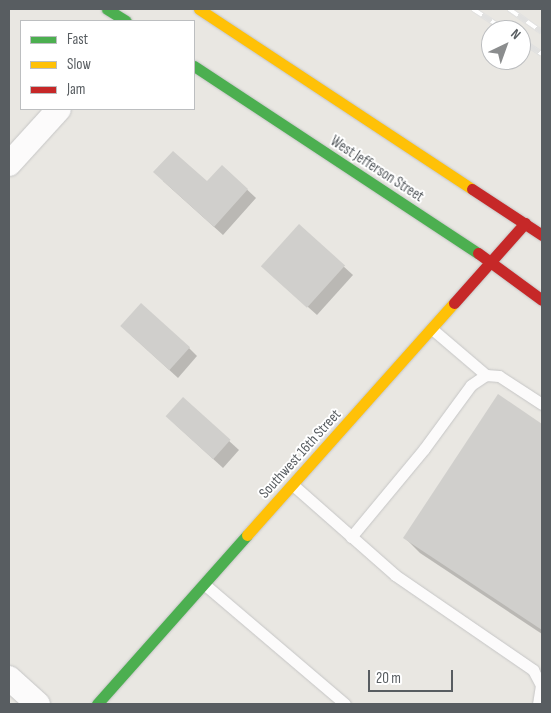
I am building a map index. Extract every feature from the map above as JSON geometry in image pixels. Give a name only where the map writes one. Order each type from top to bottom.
[{"type":"main road","points":[[107,9],[124,20]]},
{"type":"main road","points":[[199,9],[542,235]]},
{"type":"main road","name":"West Jefferson Street","points":[[195,67],[491,262],[542,300]]},
{"type":"main road","name":"Southwest 16th Street","points":[[97,704],[525,223]]},
{"type":"street","points":[[9,164],[58,110]]},
{"type":"street","points":[[9,678],[38,704]]},
{"type":"lane","points":[[432,329],[486,375],[499,376],[542,404]]},
{"type":"lane","points":[[351,537],[424,450],[471,386],[486,375]]},
{"type":"lane","points":[[293,485],[395,575],[533,670],[542,685],[538,704]]},
{"type":"lane","points":[[204,584],[345,704]]},
{"type":"building","points":[[173,151],[207,181],[222,165],[248,189],[214,227],[153,172]]},
{"type":"building","points":[[299,224],[345,265],[307,308],[261,266]]},
{"type":"building","points":[[141,303],[190,347],[169,370],[120,326]]},
{"type":"building","points":[[498,394],[542,424],[542,630],[403,538]]},
{"type":"building","points":[[183,397],[231,440],[213,459],[166,416]]},
{"type":"railway","points":[[473,9],[490,20]]},
{"type":"railway","points":[[509,9],[542,32]]},
{"type":"railway","points":[[531,47],[542,54]]},
{"type":"traffic: fast","points":[[107,9],[124,20]]},
{"type":"traffic: fast","points":[[195,67],[478,253]]},
{"type":"traffic: fast","points":[[97,704],[247,535]]},
{"type":"traffic: slow","points":[[199,9],[472,189]]},
{"type":"traffic: slow","points":[[247,535],[454,303]]},
{"type":"traffic: jam","points":[[472,189],[542,235]]},
{"type":"traffic: jam","points":[[454,303],[525,223]]},
{"type":"traffic: jam","points":[[478,253],[542,300]]}]
